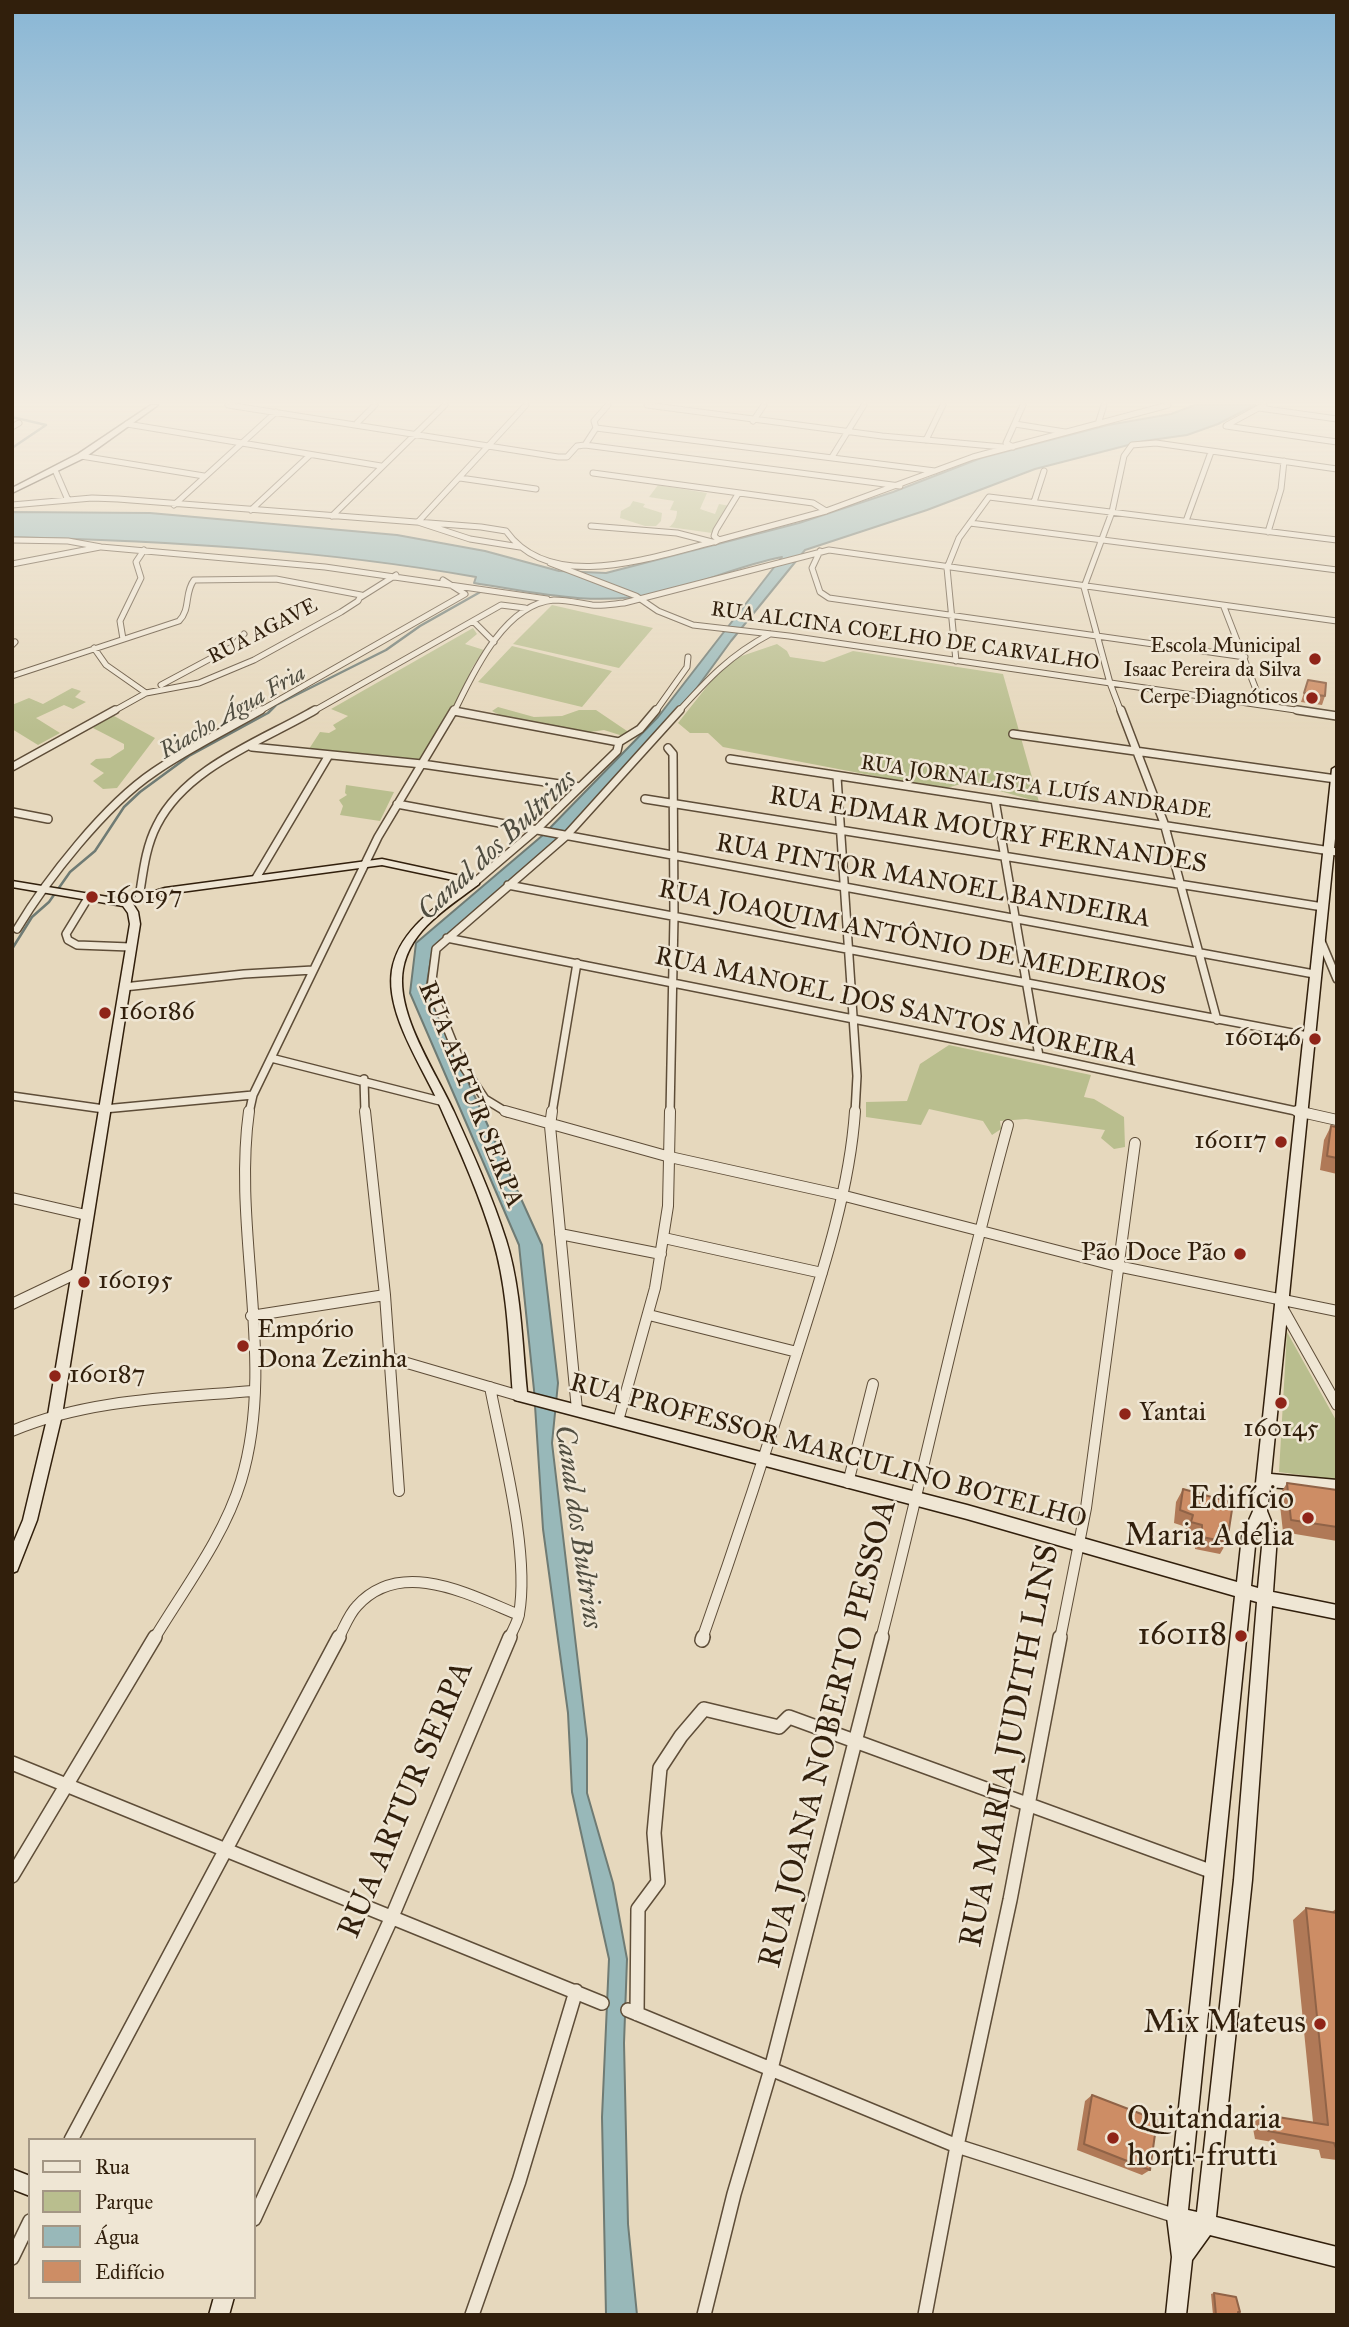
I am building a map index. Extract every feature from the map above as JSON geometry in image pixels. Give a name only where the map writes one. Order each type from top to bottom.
[{"type":"street","points":[[300,514],[506,531],[520,547]]},
{"type":"street","points":[[418,522],[426,514]]},
{"type":"street","points":[[716,541],[716,530],[726,514]]},
{"type":"street","points":[[550,563],[616,566],[816,514]]},
{"type":"street","points":[[956,661],[947,568],[955,546],[977,514]]},
{"type":"street","points":[[1111,514],[1084,587],[1110,683],[1164,824],[1217,1020]]},
{"type":"street","points":[[1125,514],[1337,540]]},
{"type":"street","points":[[1186,521],[1189,514]]},
{"type":"street","points":[[1268,532],[1274,514]]},
{"type":"street","points":[[418,522],[470,539],[520,547]]},
{"type":"street","points":[[970,523],[1337,570]]},
{"type":"street","points":[[591,526],[677,533],[716,541]]},
{"type":"street","points":[[12,540],[58,539],[81,541],[101,547],[240,557],[443,580],[556,600],[608,604],[820,551],[832,551],[1337,621]]},
{"type":"street","points":[[12,564],[101,547]]},
{"type":"street","name":"RUA ALCINA COELHO DE CARVALHO","points":[[520,547],[550,563],[638,597],[659,611],[693,625],[745,630],[1337,716]]},
{"type":"street","points":[[12,676],[123,639],[120,621],[139,585],[141,578],[136,562],[144,550]]},
{"type":"street","points":[[820,551],[812,568],[820,592],[825,597],[1245,657]]},
{"type":"street","points":[[361,597],[396,575]]},
{"type":"street","name":"RUA AGAVE","points":[[12,767],[146,693],[167,686],[192,685],[233,669],[328,620],[361,597],[358,593],[268,579],[199,579],[190,582],[188,609],[181,620],[123,639]]},
{"type":"street","points":[[17,929],[43,889],[116,804],[153,772],[465,594],[443,580]]},
{"type":"street","points":[[139,898],[145,861],[155,830],[163,814],[190,786],[251,747],[500,605],[526,608],[556,600]]},
{"type":"street","points":[[1224,607],[1262,705]]},
{"type":"street","points":[[12,1876],[231,1507],[248,1450],[253,1391],[245,1152],[246,1128],[253,1095],[293,1008],[397,804],[454,711],[470,678],[494,642],[526,608]]},
{"type":"street","points":[[474,622],[494,642]]},
{"type":"street","points":[[154,690],[232,647],[244,634]]},
{"type":"street","points":[[770,634],[739,651],[712,674],[668,726],[565,835],[436,949],[431,988],[461,1063],[485,1099],[499,1110],[550,1126],[670,1157],[841,1195],[1117,1266],[1280,1303],[1337,1311]]},
{"type":"street","points":[[93,648],[106,665],[146,693]]},
{"type":"street","name":"RUA ARTUR SERPA","points":[[524,1397],[503,1251],[494,1222],[444,1102],[399,1003],[396,973],[408,939],[541,830],[617,751],[619,742],[629,738],[642,726],[687,667],[688,657]]},
{"type":"street","points":[[454,711],[619,742]]},
{"type":"street","points":[[1013,734],[1136,749],[1336,779]]},
{"type":"street","points":[[251,747],[422,764],[580,787]]},
{"type":"street","points":[[618,1421],[649,1315],[664,1238],[670,1157],[674,917],[673,754],[668,748]]},
{"type":"street","points":[[256,878],[329,755]]},
{"type":"street","name":"RUA JORNALISTA LUÍS ANDRADE","points":[[730,758],[837,777],[1332,851]]},
{"type":"street","points":[[1176,2315],[1182,2257],[1177,2217],[1249,1536],[1260,1511],[1314,974],[1321,941],[1323,907],[1332,851],[1337,769]]},
{"type":"street","points":[[702,1640],[764,1460],[822,1273],[853,1141],[857,1109],[853,1018],[838,828],[837,777]]},
{"type":"street","name":"RUA EDMAR MOURY FERNANDES","points":[[645,799],[1323,907]]},
{"type":"street","points":[[995,800],[1008,856],[1025,984],[1040,1056]]},
{"type":"street","name":"RUA PINTOR MANOEL BANDEIRA","points":[[397,804],[1314,974]]},
{"type":"street","points":[[12,812],[48,819]]},
{"type":"street","points":[[12,884],[126,903],[152,894],[367,862],[394,863],[475,882]]},
{"type":"street","name":"RUA JOAQUIM ANTÔNIO DE MEDEIROS","points":[[508,885],[1308,1036]]},
{"type":"street","points":[[88,898],[66,934],[68,940],[76,945],[99,948],[130,947]]},
{"type":"street","points":[[12,1566],[30,1520],[55,1415],[135,925],[132,912],[126,903]]},
{"type":"street","name":"RUA MANOEL DOS SANTOS MOREIRA","points":[[447,938],[1040,1056],[1337,1121]]},
{"type":"street","points":[[1321,941],[1337,979]]},
{"type":"street","points":[[570,1409],[560,1234],[550,1126],[577,963]]},
{"type":"street","points":[[124,987],[244,974],[313,970]]},
{"type":"street","points":[[271,1058],[363,1079],[444,1102]]},
{"type":"street","points":[[363,1079],[365,1121],[385,1295],[399,1491]]},
{"type":"street","points":[[12,1096],[104,1109],[253,1095]]},
{"type":"street","name":"RUA JOANA NOBERTO PESSOA","points":[[704,2315],[734,2194],[771,2069],[853,1739],[917,1499],[979,1231],[1008,1125]]},
{"type":"street","name":"RUA MARIA JUDITH LINS","points":[[925,2315],[957,2146],[988,2012],[1088,1494],[1135,1143]]},
{"type":"street","points":[[12,1198],[86,1215]]},
{"type":"street","points":[[560,1234],[661,1254]]},
{"type":"street","points":[[664,1238],[822,1273]]},
{"type":"street","points":[[12,1304],[77,1273]]},
{"type":"street","points":[[251,1316],[385,1295]]},
{"type":"street","points":[[1280,1303],[1337,1405]]},
{"type":"street","points":[[649,1315],[797,1352]]},
{"type":"street","name":"RUA PROFESSOR MARCULINO BOTELHO","points":[[390,1358],[524,1397],[1079,1543],[1265,1597],[1337,1612]]},
{"type":"street","points":[[848,1483],[873,1384]]},
{"type":"street","name":"RUA ARTUR SERPA","points":[[256,2215],[391,1919],[519,1615],[519,1551],[490,1387]]},
{"type":"street","points":[[12,1431],[55,1415],[97,1406],[253,1391]]},
{"type":"street","points":[[1263,1480],[1337,1487]]},
{"type":"street","points":[[1182,2257],[1205,2225],[1233,1979],[1270,1536],[1260,1511]]},
{"type":"street","points":[[72,2138],[347,1620],[368,1594],[386,1584],[416,1581],[519,1615]]},
{"type":"street","points":[[1213,1872],[789,1717],[779,1727],[704,1709],[681,1736],[660,1768],[654,1833],[657,1882],[638,1909],[632,2012],[957,2146],[1177,2217],[1337,2257]]},
{"type":"street","points":[[12,1763],[602,2003]]},
{"type":"street","points":[[472,2315],[519,2181],[576,1992]]},
{"type":"street","points":[[12,2258],[28,2225]]},
{"type":"green space","points":[[621,514],[662,514],[661,521],[656,526],[645,526],[620,518]]},
{"type":"green space","points":[[676,514],[725,514],[712,533],[669,527]]},
{"type":"green space","points":[[552,605],[653,628],[619,668],[513,644]]},
{"type":"green space","points":[[473,628],[477,634],[465,644],[484,650],[472,668],[453,713],[422,764],[271,744],[309,749],[320,732],[329,733],[336,729],[333,725],[348,716],[331,709]]},
{"type":"green space","points":[[777,644],[787,651],[790,657],[824,662],[853,651],[1003,674],[1039,802],[968,782],[943,789],[723,747],[708,733],[690,733],[678,723],[727,661]]},
{"type":"green space","points":[[512,646],[612,671],[582,707],[478,682]]},
{"type":"green space","points":[[72,688],[81,691],[75,697],[86,702],[73,709],[64,705],[36,718],[60,733],[38,745],[12,729],[12,705],[29,698],[43,704]]},
{"type":"green space","points":[[498,707],[534,717],[562,716],[579,710],[596,710],[630,733],[626,737],[604,730],[590,732],[513,722],[492,711]]},
{"type":"green space","points":[[114,716],[155,738],[117,788],[103,789],[93,781],[104,773],[90,764],[96,759],[110,758],[124,749],[124,744],[93,728],[105,718]]},
{"type":"green space","points":[[346,785],[394,792],[380,821],[340,815],[343,806],[339,800],[347,795]]},
{"type":"green space","points":[[949,1045],[1091,1075],[1084,1097],[1094,1099],[1124,1117],[1125,1147],[1114,1149],[1101,1138],[1105,1130],[1026,1119],[1000,1121],[1001,1129],[992,1135],[983,1121],[929,1109],[921,1125],[866,1117],[866,1102],[907,1101],[920,1064]]},
{"type":"green space","points":[[1287,1332],[1337,1422],[1337,1480],[1279,1472]]},
{"type":"water","points":[[12,514],[157,514],[397,535],[485,551],[559,571],[606,573],[828,514],[916,514],[805,550],[731,641],[680,711],[623,772],[559,838],[433,947],[426,989],[542,1245],[558,1383],[552,1443],[587,1739],[587,1793],[613,1883],[627,1959],[624,2043],[628,2224],[637,2315],[606,2315],[602,2117],[609,1959],[572,1792],[568,1713],[543,1529],[534,1390],[519,1245],[410,993],[416,943],[543,835],[658,717],[782,557],[659,593],[588,599],[474,583],[476,577],[361,560],[187,544],[12,537]]},
{"type":"building","points":[[1308,680],[1326,683],[1325,696],[1304,693]]},
{"type":"building","points":[[1331,1126],[1337,1127],[1337,1158],[1327,1156]]},
{"type":"building","points":[[1287,1483],[1337,1490],[1337,1527],[1291,1520]]},
{"type":"building","points":[[1183,1489],[1233,1503],[1227,1542],[1202,1537],[1202,1525],[1191,1522],[1193,1515],[1180,1510]]},
{"type":"building","points":[[1306,1908],[1337,1913],[1337,2151],[1334,2143],[1268,2131],[1265,2115],[1328,2125]]},
{"type":"building","name":"Quitandaria horti-frutti","points":[[1092,2095],[1157,2120],[1150,2170],[1084,2144]]},
{"type":"building","points":[[1214,2293],[1236,2297],[1240,2312],[1238,2315],[1216,2315]]},
{"type":"waterway","name":"Riacho Água Fria","points":[[12,949],[32,917],[49,902],[70,872],[95,851],[124,807],[140,792],[189,756],[268,713],[276,705],[386,650],[420,626],[482,591]]},
{"type":"place","name":"Escola Municipal Isaac Pereira da Silva","points":[[1315,659]]},
{"type":"place","name":"Cerpe Diagnóticos","points":[[1312,698]]},
{"type":"place","name":"160197","points":[[92,897]]},
{"type":"place","name":"160186","points":[[105,1013]]},
{"type":"place","name":"160146","points":[[1315,1039]]},
{"type":"place","name":"160117","points":[[1281,1142]]},
{"type":"place","name":"Pão Doce Pão","points":[[1240,1254]]},
{"type":"place","name":"160195","points":[[84,1282]]},
{"type":"place","name":"Empório Dona Zezinha","points":[[243,1346]]},
{"type":"place","name":"160187","points":[[55,1376]]},
{"type":"place","name":"160145","points":[[1281,1403]]},
{"type":"place","name":"Yantai","points":[[1125,1414]]},
{"type":"place","name":"Edifício Maria Adélia","points":[[1308,1518]]},
{"type":"place","name":"160118","points":[[1241,1636]]},
{"type":"place","name":"Mix Mateus","points":[[1320,2024]]},
{"type":"place","name":"Quitandaria horti-frutti","points":[[1113,2138]]},
{"type":"water label","name":"Canal dos Bultrins","points":[[498,846]]},
{"type":"water label","name":"Canal dos Bultrins","points":[[577,1527]]}]
